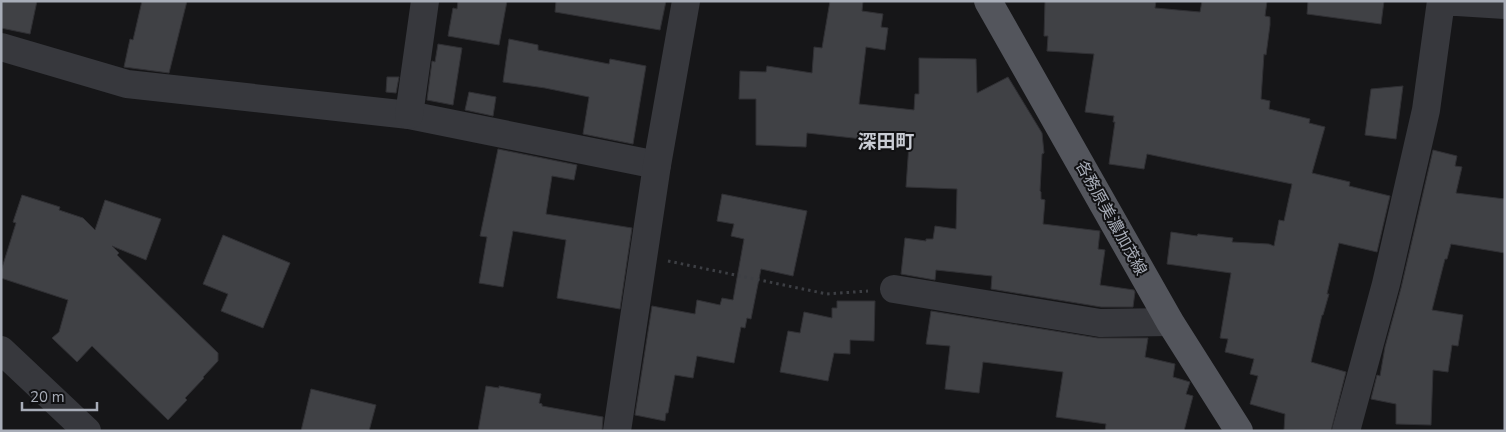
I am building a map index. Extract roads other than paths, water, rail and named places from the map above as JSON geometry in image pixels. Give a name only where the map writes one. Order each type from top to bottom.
[{"type":"main road","name":"各務原美濃加茂線","points":[[988,1],[1170,322],[1238,431]]},
{"type":"street","points":[[409,116],[425,1]]},
{"type":"street","points":[[617,431],[657,165],[686,1]]},
{"type":"street","points":[[1346,431],[1386,284],[1426,110],[1441,2],[1505,5]]},
{"type":"street","points":[[1,47],[127,84],[409,116],[657,165]]},
{"type":"street","points":[[894,289],[1100,323],[1170,322]]},
{"type":"street","points":[[1,350],[88,431]]},
{"type":"district","name":"深田町","points":[[886,142]]}]
